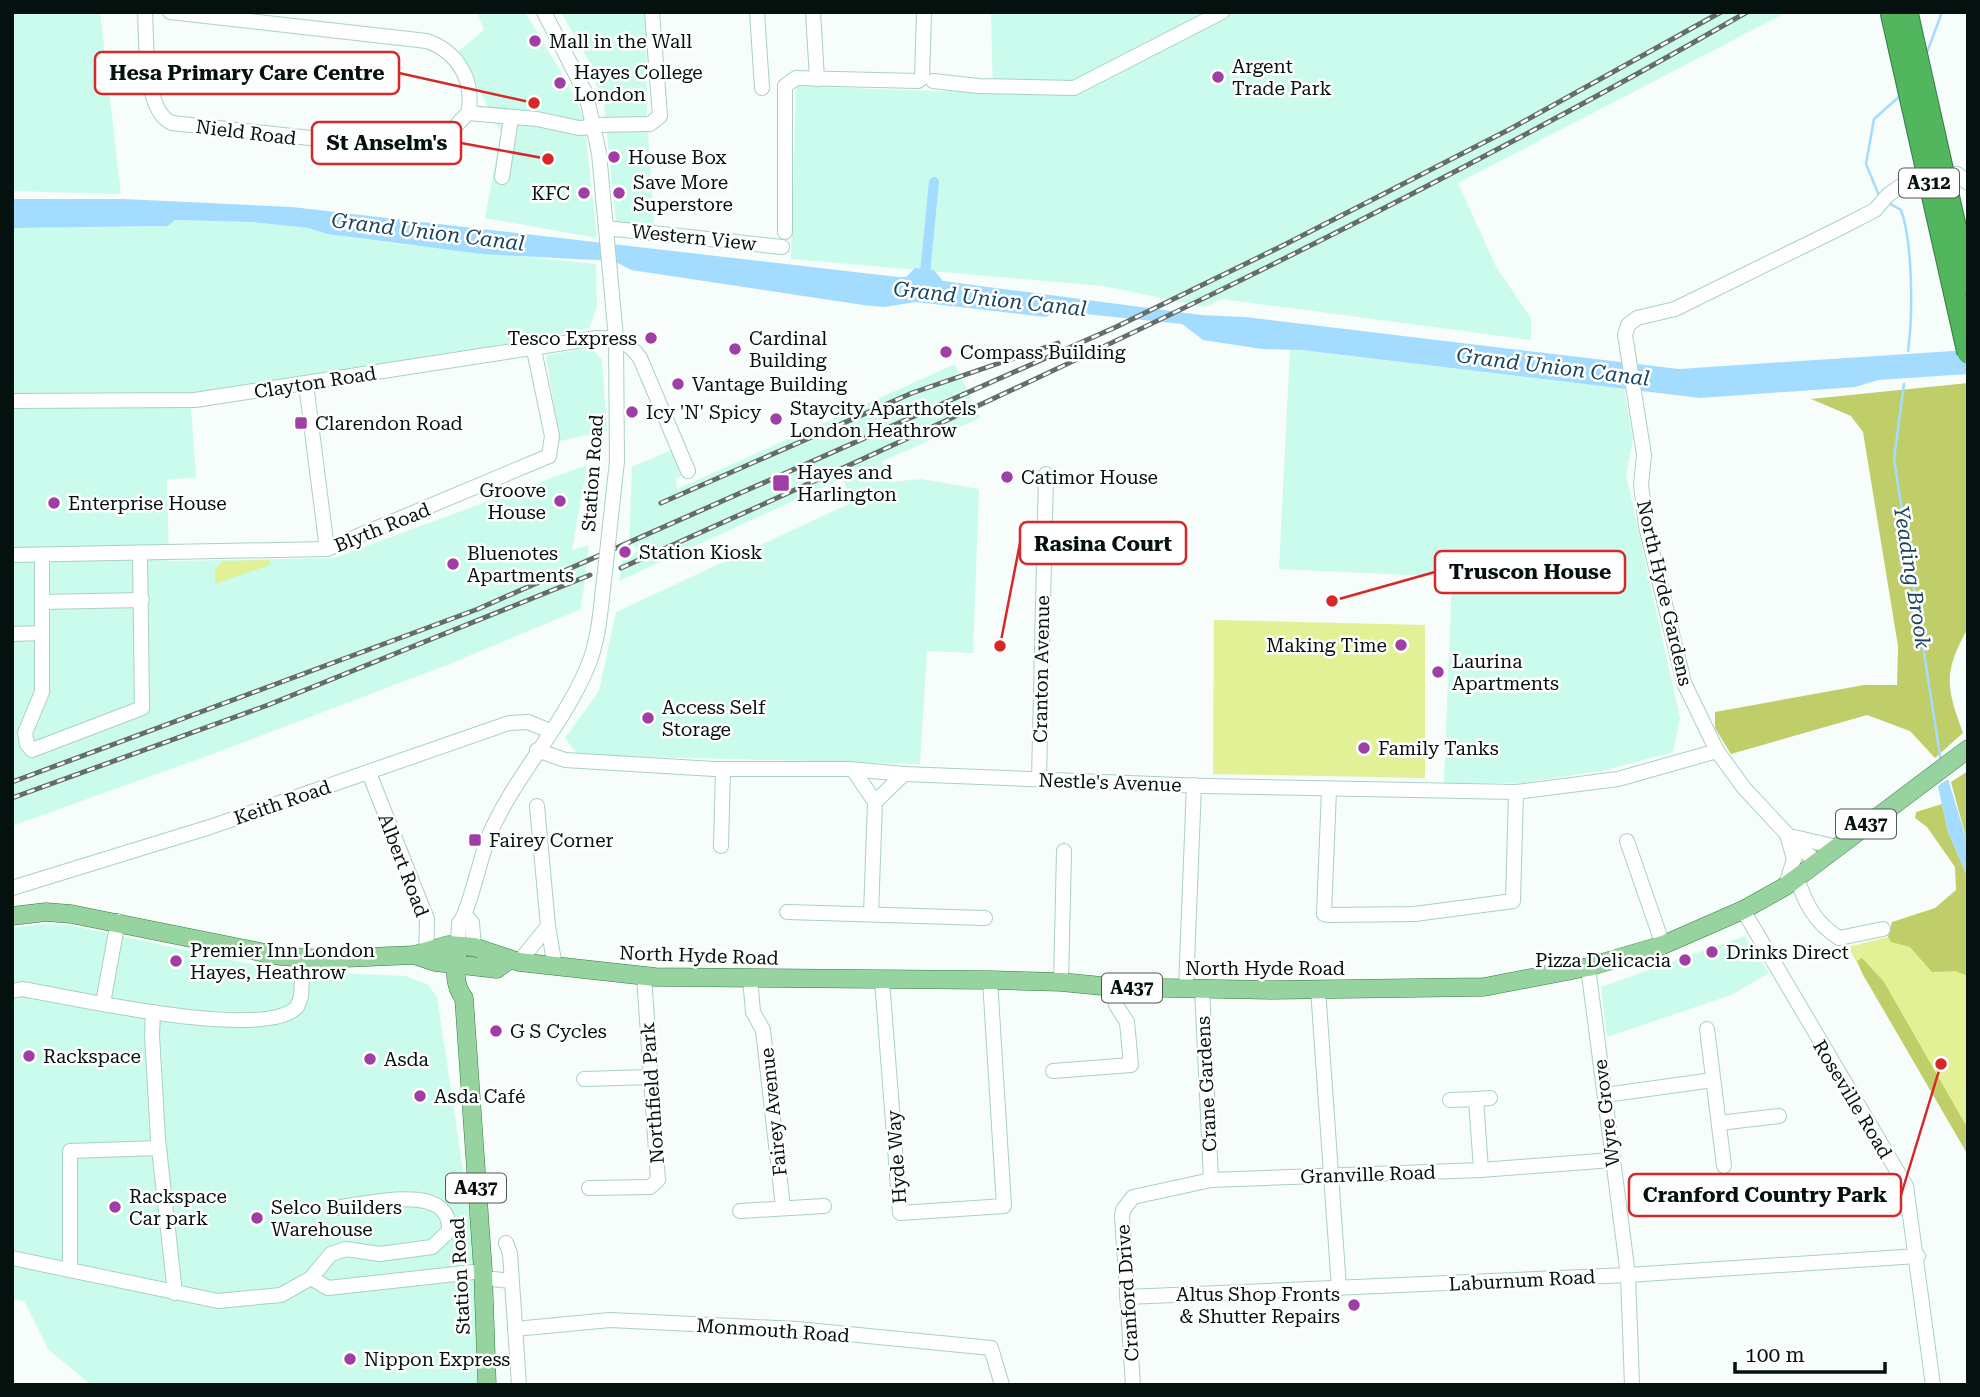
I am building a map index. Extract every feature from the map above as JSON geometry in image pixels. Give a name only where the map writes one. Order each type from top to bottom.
[{"type":"highway","name":"A312","points":[[1891,12],[1968,353]]},
{"type":"highway","name":"A312","points":[[1907,12],[1968,283]]},
{"type":"main road","name":"North Hyde Road","points":[[12,915],[46,912],[118,921],[281,956],[303,958],[422,955],[466,947],[501,955],[514,961],[644,976],[990,980],[1112,987],[1484,987],[1588,967],[1663,945],[1744,910],[1791,882],[1955,758]]},
{"type":"main road","name":"Station Road","points":[[466,947],[456,965],[458,990],[464,998],[483,1275],[487,1385]]},
{"type":"main road","name":"Station Road","points":[[464,998],[470,988],[475,967],[466,947]]},
{"type":"main road","name":"North Hyde Road","points":[[422,955],[456,965],[500,969],[514,961]]},
{"type":"street","name":"Nield Road","points":[[145,12],[153,102],[160,116],[172,123],[412,149],[442,140],[468,113]]},
{"type":"street","points":[[170,12],[427,41],[448,51],[463,71],[469,92],[468,113],[595,126],[650,124],[660,116],[652,12]]},
{"type":"street","name":"Station Road","points":[[466,947],[472,923],[466,916],[474,876],[499,811],[572,696],[594,649],[616,468],[616,338],[595,126],[582,83],[544,12]]},
{"type":"street","points":[[757,12],[762,88]]},
{"type":"street","points":[[813,12],[817,79],[918,81],[922,78],[924,12]]},
{"type":"street","points":[[933,81],[978,86],[1074,88],[1222,12]]},
{"type":"street","name":"Western View","points":[[606,233],[783,240],[785,86],[796,78],[817,79]]},
{"type":"street","points":[[502,177],[511,119]]},
{"type":"street","name":"North Hyde Gardens","points":[[1817,862],[1786,834],[1744,788],[1717,751],[1684,683],[1646,526],[1641,485],[1644,455],[1625,335],[1628,325],[1637,318],[1675,309],[1875,210],[1888,195],[1909,181],[1957,174],[1968,183]]},
{"type":"street","name":"Clayton Road","points":[[12,401],[195,400],[534,350],[597,338],[616,338]]},
{"type":"street","points":[[616,338],[634,349],[688,471]]},
{"type":"street","name":"Blyth Road","points":[[12,555],[327,549],[549,456],[552,436],[534,350]]},
{"type":"street","points":[[617,375],[627,363],[644,369]]},
{"type":"street","points":[[306,384],[327,549]]},
{"type":"street","name":"Cranton Avenue","points":[[1039,779],[1046,474]]},
{"type":"street","points":[[42,555],[42,692],[19,741],[33,750],[142,708],[140,553]]},
{"type":"street","points":[[42,602],[142,600]]},
{"type":"street","points":[[12,634],[42,633]]},
{"type":"street","name":"Keith Road","points":[[12,888],[369,773],[509,723],[528,722],[550,731]]},
{"type":"street","name":"Nestle's Avenue","points":[[537,750],[565,760],[723,769],[854,771],[1329,790],[1516,792],[1618,779],[1680,756],[1700,756],[1717,751]]},
{"type":"street","points":[[721,846],[723,769]]},
{"type":"street","points":[[854,771],[875,802],[871,915]]},
{"type":"street","name":"Albert Road","points":[[369,773],[427,919],[422,955]]},
{"type":"street","points":[[875,802],[904,774]]},
{"type":"street","name":"Crane Gardens","points":[[1194,785],[1194,988],[1211,1180]]},
{"type":"street","points":[[1329,790],[1324,914],[1330,915],[1415,914],[1513,901],[1516,792]]},
{"type":"street","points":[[537,806],[548,926],[555,967]]},
{"type":"street","points":[[1786,834],[1809,843],[1837,847]]},
{"type":"street","points":[[1786,834],[1794,859],[1791,882],[1824,929],[1839,938],[1866,935],[1883,929]]},
{"type":"street","points":[[1627,841],[1663,945]]},
{"type":"street","points":[[1061,982],[1064,851]]},
{"type":"street","name":"Roseville Road","points":[[1744,910],[1790,994],[1906,1186],[1918,1256],[1933,1385]]},
{"type":"street","points":[[787,912],[985,918]]},
{"type":"street","points":[[103,1003],[118,921]]},
{"type":"street","points":[[514,961],[548,926]]},
{"type":"street","points":[[12,991],[22,989],[214,1020],[284,1016],[297,1007],[301,997],[303,958]]},
{"type":"street","name":"Wyre Grove","points":[[1588,967],[1628,1275],[1632,1385]]},
{"type":"street","name":"Northfield Park","points":[[589,1188],[656,1185],[644,976]]},
{"type":"street","name":"Fairey Avenue","points":[[750,978],[753,1012],[763,1030],[783,1208]]},
{"type":"street","name":"Hyde Way","points":[[882,980],[900,1213],[1004,1206],[990,980]]},
{"type":"street","points":[[1053,1071],[1131,1065],[1128,1022],[1116,1005],[1112,987]]},
{"type":"street","points":[[1318,989],[1339,1289]]},
{"type":"street","points":[[153,1012],[159,1148],[175,1293]]},
{"type":"street","points":[[1707,1029],[1724,1166]]},
{"type":"street","points":[[584,1079],[650,1077]]},
{"type":"street","points":[[1605,1094],[1713,1080]]},
{"type":"street","points":[[1450,1100],[1483,1099],[1481,1170]]},
{"type":"street","points":[[1719,1123],[1780,1116]]},
{"type":"street","points":[[70,1268],[70,1152],[159,1148]]},
{"type":"street","name":"Granville Road","points":[[1128,1203],[1133,1197],[1211,1180],[1481,1170],[1612,1160]]},
{"type":"street","points":[[12,1258],[218,1301],[281,1295],[311,1278],[331,1254],[346,1250],[380,1254],[432,1247],[449,1231],[450,1219],[445,1210],[424,1198],[334,1208]]},
{"type":"street","name":"Cranford Drive","points":[[1128,1203],[1122,1216],[1133,1385]]},
{"type":"street","points":[[740,1211],[824,1206]]},
{"type":"street","points":[[506,1242],[510,1253],[519,1385]]},
{"type":"street","name":"Laburnum Road","points":[[1127,1297],[1628,1275],[1918,1256]]},
{"type":"street","points":[[311,1278],[328,1288],[483,1275],[511,1281]]},
{"type":"street","name":"Monmouth Road","points":[[515,1329],[610,1320],[797,1329],[991,1348],[1002,1385]]},
{"type":"shaded area","points":[[12,12],[100,12],[121,194],[12,191]]},
{"type":"shaded area","points":[[477,12],[525,12],[570,87],[584,120],[597,238],[485,218],[501,132],[459,51],[484,30]]},
{"type":"shaded area","points":[[561,12],[646,12],[647,115],[654,226],[616,222],[603,95],[595,83],[593,68]]},
{"type":"shaded area","points":[[991,12],[1787,12],[1458,183],[1496,267],[1531,318],[1531,340],[1222,299],[1205,307],[1104,286],[791,259],[796,86],[993,93]]},
{"type":"shaded area","points":[[175,220],[252,222],[308,228],[327,234],[398,244],[596,264],[597,308],[589,328],[232,396],[190,395],[196,477],[167,480],[169,561],[334,558],[587,465],[572,550],[589,545],[581,609],[447,665],[12,826],[12,228],[168,226]]},
{"type":"shaded area","points":[[591,348],[602,360],[607,431],[559,441],[546,355]]},
{"type":"shaded area","points":[[1290,349],[1624,389],[1633,439],[1626,475],[1680,718],[1673,752],[1606,770],[1523,783],[1444,783],[1452,577],[1279,569]]},
{"type":"shaded area","points":[[955,364],[980,418],[881,462],[891,482],[921,479],[979,489],[973,653],[927,651],[920,764],[578,755],[565,738],[599,691],[616,612],[851,503],[843,478],[619,581],[622,560],[638,551],[635,546],[629,545],[632,467],[674,449],[685,474],[676,478],[677,489]]},
{"type":"shaded area","points":[[45,924],[69,925],[283,971],[406,976],[428,985],[437,997],[477,1263],[480,1385],[91,1385],[48,1349],[24,1301],[12,1299],[12,928]]},
{"type":"shaded area","points":[[1745,936],[1769,973],[1731,995],[1607,1037],[1601,987]]},
{"type":"green space","points":[[1968,383],[1968,628],[1954,657],[1950,680],[1953,703],[1963,733],[1935,758],[1910,731],[1867,715],[1731,754],[1715,728],[1715,712],[1864,685],[1897,685],[1898,646],[1863,432],[1851,416],[1811,399]]},
{"type":"green space","points":[[270,560],[270,565],[215,584],[215,569],[223,561]]},
{"type":"green space","points":[[1214,620],[1425,625],[1425,778],[1213,774]]},
{"type":"green space","points":[[1968,771],[1968,845],[1951,782]]},
{"type":"green space","points":[[1942,804],[1948,832],[1968,878],[1968,976],[1955,971],[1932,972],[1910,947],[1891,942],[1888,937],[1892,922],[1935,908],[1956,890],[1955,867],[1927,827],[1915,818],[1916,812]]},
{"type":"green space","points":[[1968,917],[1968,1155],[1848,947]]},
{"type":"green space","points":[[1862,958],[1884,982],[1968,1129],[1968,1155],[1862,973],[1857,961]]},
{"type":"water","name":"Grand Union Canal","points":[[12,199],[123,199],[292,207],[898,277],[906,277],[915,268],[934,270],[943,281],[1201,315],[1245,317],[1679,369],[1968,350],[1968,374],[1878,380],[1855,387],[1700,398],[1301,350],[1262,349],[1203,340],[1182,324],[1056,311],[1046,317],[916,302],[884,307],[863,305],[631,270],[614,261],[482,254],[252,222],[175,220],[168,226],[12,228]]},
{"type":"water","points":[[1948,779],[1968,845],[1968,878],[1948,832],[1938,786]]},
{"type":"waterway","name":"Yeading Brook","points":[[1926,55],[1942,12]]},
{"type":"waterway","name":"Yeading Brook","points":[[1880,198],[1866,164],[1874,119],[1901,95]]},
{"type":"waterway","name":"Grand Union Canal","points":[[924,283],[934,182]]},
{"type":"waterway","name":"Yeading Brook","points":[[1889,203],[1901,210],[1908,241],[1911,300],[1908,351]]},
{"type":"waterway","name":"Yeading Brook","points":[[1904,384],[1894,459],[1941,762]]},
{"type":"railway","points":[[12,782],[478,609],[1116,327],[1282,246],[1512,128],[1721,12]]},
{"type":"railway","points":[[621,568],[907,439],[1191,305],[1471,163],[1747,12]]},
{"type":"railway","points":[[661,503],[912,393],[1058,343]]},
{"type":"railway","points":[[12,798],[268,705],[590,575]]},
{"type":"place","name":"Mall in the Wall","points":[[535,41]]},
{"type":"place","name":"Argent Trade Park","points":[[1218,77]]},
{"type":"place","name":"Hayes College London","points":[[560,83]]},
{"type":"place","name":"Hesa Primary Care Centre","points":[[534,103]]},
{"type":"place","name":"House Box","points":[[614,157]]},
{"type":"place","name":"St Anselm's","points":[[548,159]]},
{"type":"place","name":"KFC","points":[[584,193]]},
{"type":"place","name":"Save More Superstore","points":[[619,193]]},
{"type":"place","name":"Tesco Express","points":[[651,338]]},
{"type":"place","name":"Cardinal Building","points":[[735,349]]},
{"type":"place","name":"Compass Building","points":[[946,352]]},
{"type":"place","name":"Vantage Building","points":[[678,384]]},
{"type":"place","name":"Icy 'N' Spicy","points":[[632,412]]},
{"type":"place","name":"Staycity Aparthotels London Heathrow","points":[[776,419]]},
{"type":"place","name":"Clarendon Road","points":[[301,423]]},
{"type":"place","name":"Catimor House","points":[[1007,477]]},
{"type":"place","name":"Hayes and Harlington","points":[[781,483]]},
{"type":"place","name":"Groove House","points":[[560,501]]},
{"type":"place","name":"Enterprise House","points":[[54,503]]},
{"type":"place","name":"Station Kiosk","points":[[625,552]]},
{"type":"place","name":"Bluenotes Apartments","points":[[453,564]]},
{"type":"place","name":"Truscon House","points":[[1332,601]]},
{"type":"place","name":"Making Time","points":[[1401,645]]},
{"type":"place","name":"Rasina Court","points":[[1000,646]]},
{"type":"place","name":"Laurina Apartments","points":[[1438,672]]},
{"type":"place","name":"Access Self Storage","points":[[648,718]]},
{"type":"place","name":"Family Tanks","points":[[1364,748]]},
{"type":"place","name":"Fairey Corner","points":[[475,840]]},
{"type":"place","name":"Drinks Direct","points":[[1712,952]]},
{"type":"place","name":"Pizza Delicacia","points":[[1685,960]]},
{"type":"place","name":"Premier Inn London Hayes, Heathrow","points":[[176,961]]},
{"type":"place","name":"G S Cycles","points":[[496,1031]]},
{"type":"place","name":"Rackspace","points":[[29,1056]]},
{"type":"place","name":"Asda","points":[[370,1059]]},
{"type":"place","name":"Cranford Country Park","points":[[1941,1064]]},
{"type":"place","name":"Asda Café","points":[[420,1096]]},
{"type":"place","name":"Rackspace Car park","points":[[115,1207]]},
{"type":"place","name":"Selco Builders Warehouse","points":[[257,1218]]},
{"type":"place","name":"Altus Shop Fronts & Shutter Repairs","points":[[1354,1305]]},
{"type":"place","name":"Nippon Express","points":[[350,1359]]}]
